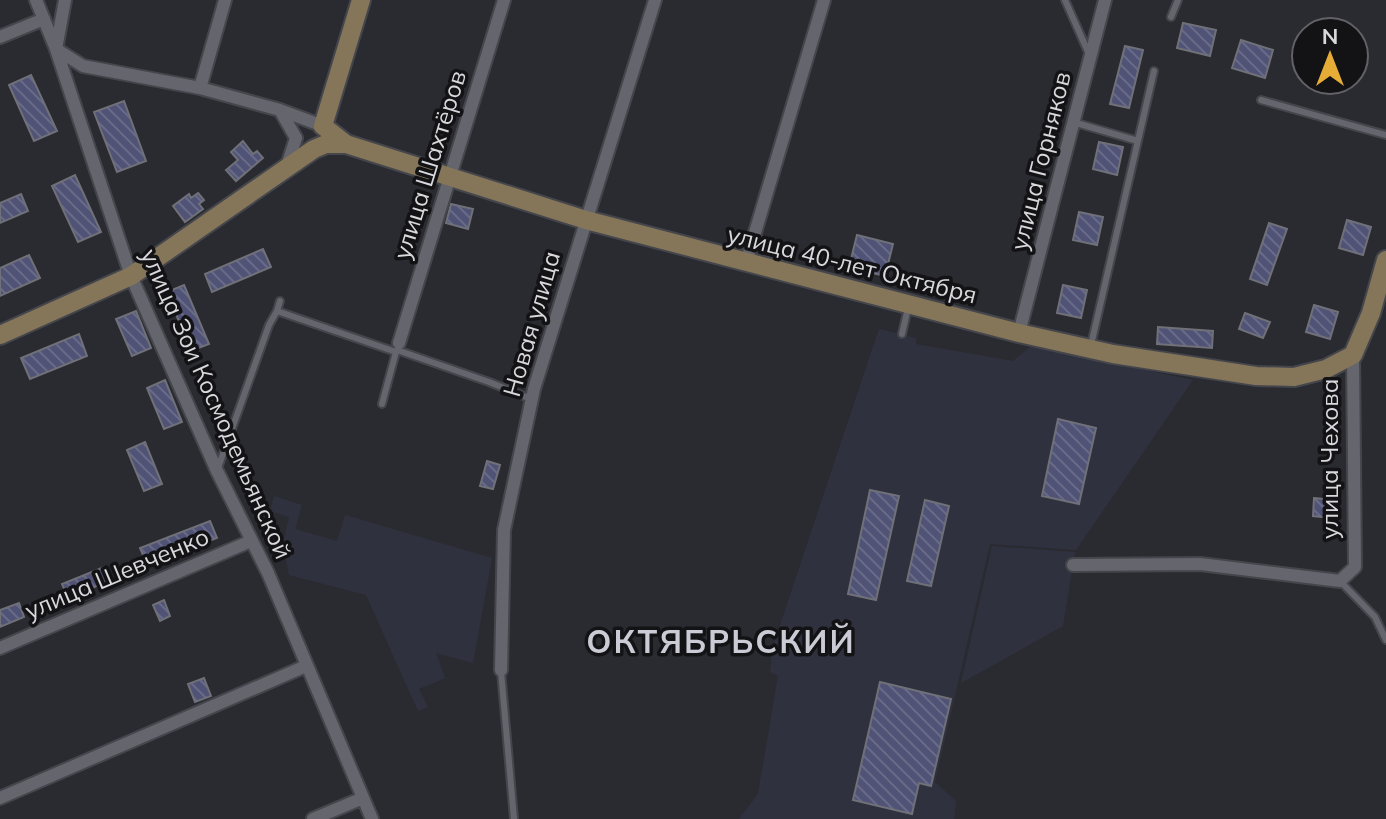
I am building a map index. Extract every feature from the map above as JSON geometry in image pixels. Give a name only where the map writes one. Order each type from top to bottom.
[{"type":"street","name":"улица Зои Космодемьянской","points":[[36,0],[56,49],[131,276],[217,471],[268,573],[372,819]]},
{"type":"street","points":[[56,49],[65,0]]},
{"type":"street","points":[[200,88],[225,0]]},
{"type":"street","points":[[323,126],[361,0]]},
{"type":"street","name":"улица Шахтёров","points":[[398,348],[504,0]]},
{"type":"street","name":"Новая улица","points":[[501,670],[504,530],[532,400],[655,0]]},
{"type":"street","points":[[746,263],[824,0]]},
{"type":"street","name":"улица Горняков","points":[[1019,333],[1105,0]]},
{"type":"street","points":[[0,37],[44,19]]},
{"type":"street","name":"улица 40-лет Октября","points":[[56,49],[83,66],[200,88],[280,110],[323,126],[346,144],[586,220],[1019,333],[1205,370],[1256,376],[1294,377],[1326,369],[1353,355]]},
{"type":"street","points":[[280,110],[296,138],[287,166]]},
{"type":"street","points":[[0,335],[131,276],[287,166],[326,144],[346,144]]},
{"type":"street","name":"улица Чехова","points":[[1340,581],[1355,567],[1353,355],[1371,313],[1386,260]]},
{"type":"street","name":"улица Шевченко","points":[[0,648],[251,541]]},
{"type":"street","points":[[1073,565],[1200,564],[1340,581]]},
{"type":"street","points":[[0,798],[306,666]]},
{"type":"street","points":[[313,819],[363,798]]},
{"type":"lane","points":[[1065,0],[1090,57]]},
{"type":"lane","points":[[1171,17],[1178,0]]},
{"type":"lane","points":[[1090,349],[1154,71]]},
{"type":"lane","points":[[1261,100],[1386,135]]},
{"type":"lane","points":[[1073,122],[1138,141]]},
{"type":"lane","points":[[217,471],[280,301]]},
{"type":"lane","points":[[902,334],[908,304]]},
{"type":"lane","points":[[277,311],[398,348],[532,400]]},
{"type":"lane","points":[[382,404],[398,348]]},
{"type":"lane","points":[[1340,581],[1375,617],[1386,640]]},
{"type":"lane","points":[[501,670],[514,819]]},
{"type":"shaded area","points":[[879,329],[916,338],[916,344],[1013,361],[1031,346],[1193,380],[1076,550],[990,544],[935,782],[956,801],[954,819],[739,819],[758,794],[778,676],[770,672],[773,646]]},
{"type":"shaded area","points":[[274,496],[302,505],[295,529],[337,541],[345,515],[492,558],[473,663],[436,653],[445,678],[419,689],[428,707],[418,711],[366,595],[289,575],[283,544],[289,517],[270,511]]},
{"type":"shaded area","points":[[992,546],[1075,552],[1063,626],[961,683]]},
{"type":"building","points":[[1183,23],[1216,30],[1210,56],[1177,48]]},
{"type":"building","points":[[1241,40],[1273,50],[1265,78],[1232,68]]},
{"type":"building","points":[[1125,46],[1143,50],[1129,108],[1110,104]]},
{"type":"building","points":[[31,75],[57,131],[34,141],[9,85]]},
{"type":"building","points":[[124,101],[146,161],[117,172],[94,112]]},
{"type":"building","points":[[243,141],[253,154],[257,151],[263,158],[236,181],[226,170],[238,160],[231,152]]},
{"type":"building","points":[[1099,142],[1123,147],[1117,175],[1093,169]]},
{"type":"building","points":[[75,175],[101,232],[78,242],[52,186]]},
{"type":"building","points":[[198,193],[204,200],[199,204],[203,209],[185,222],[173,206],[189,194],[191,198]]},
{"type":"building","points":[[21,194],[28,211],[0,223],[0,203]]},
{"type":"building","points":[[451,204],[473,209],[468,229],[446,223]]},
{"type":"building","points":[[1079,212],[1103,217],[1097,245],[1073,240]]},
{"type":"building","points":[[1347,220],[1371,227],[1363,255],[1339,248]]},
{"type":"building","points":[[1269,223],[1287,229],[1267,285],[1250,279]]},
{"type":"building","points":[[857,235],[893,244],[885,276],[849,267]]},
{"type":"building","points":[[263,249],[271,267],[212,292],[205,274]]},
{"type":"building","points":[[29,255],[40,278],[0,296],[0,268]]},
{"type":"building","points":[[184,285],[209,344],[191,351],[167,292]]},
{"type":"building","points":[[1063,285],[1087,290],[1081,318],[1057,313]]},
{"type":"building","points":[[1314,305],[1338,312],[1330,339],[1306,332]]},
{"type":"building","points":[[136,311],[151,348],[132,356],[116,319]]},
{"type":"building","points":[[1245,313],[1270,322],[1263,338],[1239,329]]},
{"type":"building","points":[[1158,327],[1213,331],[1212,348],[1157,344]]},
{"type":"building","points":[[79,334],[87,356],[30,379],[21,358]]},
{"type":"building","points":[[165,380],[182,422],[164,429],[147,388]]},
{"type":"building","points":[[1058,419],[1096,428],[1079,504],[1042,496]]},
{"type":"building","points":[[145,442],[162,484],[144,491],[127,450]]},
{"type":"building","points":[[487,461],[500,465],[493,489],[480,486]]},
{"type":"building","points":[[870,490],[899,496],[876,600],[848,594]]},
{"type":"building","points":[[1314,498],[1333,500],[1331,518],[1313,516]]},
{"type":"building","points":[[925,500],[949,506],[931,586],[907,581]]},
{"type":"building","points":[[210,521],[217,538],[146,562],[140,548]]},
{"type":"building","points":[[104,567],[109,581],[68,598],[62,584]]},
{"type":"building","points":[[164,600],[170,616],[160,621],[153,605]]},
{"type":"building","points":[[19,603],[24,617],[0,627],[0,610]]},
{"type":"building","points":[[204,678],[211,696],[195,702],[188,684]]},
{"type":"building","points":[[880,682],[951,699],[931,786],[919,783],[912,814],[853,800]]},
{"type":"district","name":"ОКТЯБРЬСКИЙ","points":[[721,642]]}]
